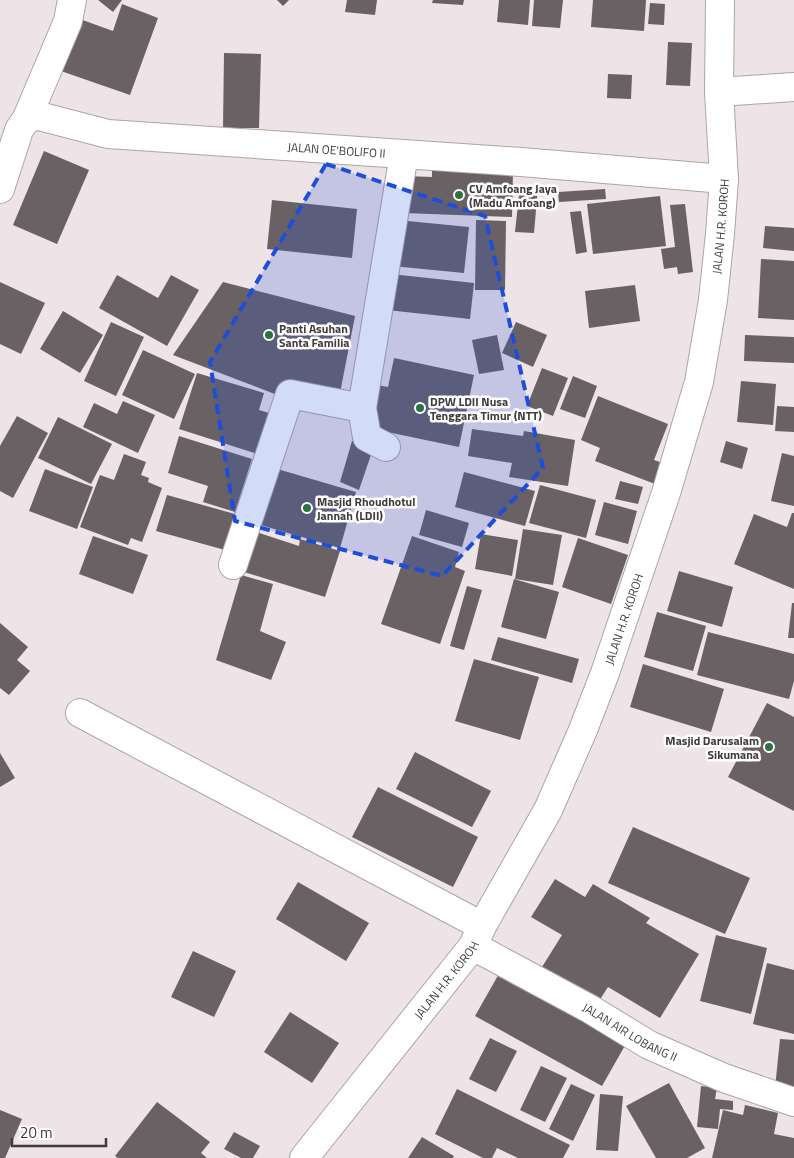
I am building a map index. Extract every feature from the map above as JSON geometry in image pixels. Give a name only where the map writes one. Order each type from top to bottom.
[{"type":"street","points":[[0,189],[19,130],[27,118],[68,21],[72,0]]},
{"type":"street","name":"JALAN H.R. KOROH","points":[[304,1158],[477,936],[548,810],[584,730],[605,673],[666,493],[699,382],[713,300],[724,179],[719,92],[720,0]]},
{"type":"street","points":[[719,92],[794,86]]},
{"type":"street","name":"JALAN OE'BOLIFO II","points":[[27,118],[39,116],[108,134],[404,154],[724,179]]},
{"type":"street","points":[[386,447],[367,436],[362,408],[404,154]]},
{"type":"street","points":[[233,566],[290,394],[362,408]]},
{"type":"street","name":"JALAN AIR LOBANG II","points":[[80,713],[477,936],[649,1045],[724,1078],[794,1102]]},
{"type":"highlighted area","points":[[326,164],[485,216],[543,468],[442,576],[235,521],[210,362]]},
{"type":"building","points":[[98,0],[122,0],[113,12]]},
{"type":"building","points":[[277,0],[289,0],[283,6]]},
{"type":"building","points":[[347,0],[377,0],[375,15],[345,12]]},
{"type":"building","points":[[433,0],[464,0],[463,5],[432,3]]},
{"type":"building","points":[[499,0],[530,0],[528,25],[497,22]]},
{"type":"building","points":[[534,0],[563,0],[560,28],[532,26]]},
{"type":"building","points":[[593,0],[646,0],[644,31],[591,27]]},
{"type":"building","points":[[650,3],[665,4],[664,25],[648,24]]},
{"type":"building","points":[[122,4],[158,18],[130,95],[58,70],[77,18],[113,31]]},
{"type":"building","points":[[668,42],[692,43],[690,86],[666,85]]},
{"type":"building","points":[[224,53],[261,54],[259,128],[223,128]]},
{"type":"building","points":[[608,74],[632,75],[631,99],[607,98]]},
{"type":"building","points":[[44,151],[89,170],[57,244],[13,225]]},
{"type":"building","name":"CV Amfoang Jaya (Madu Amfoang)","points":[[432,169],[513,172],[512,217],[404,213],[406,176],[432,177]]},
{"type":"building","points":[[520,186],[538,187],[534,233],[515,232]]},
{"type":"building","points":[[605,189],[606,199],[559,202],[558,192]]},
{"type":"building","points":[[660,196],[666,246],[593,254],[587,204]]},
{"type":"building","points":[[272,200],[357,209],[352,258],[267,249]]},
{"type":"building","points":[[685,204],[693,272],[678,274],[677,267],[664,269],[661,249],[675,247],[670,205]]},
{"type":"building","points":[[581,211],[587,252],[576,254],[570,212]]},
{"type":"building","points":[[397,220],[469,227],[464,273],[392,266]]},
{"type":"building","points":[[476,220],[506,221],[505,290],[475,290]]},
{"type":"building","points":[[765,226],[794,228],[794,251],[763,248]]},
{"type":"building","points":[[761,259],[794,261],[794,320],[758,318]]},
{"type":"building","points":[[391,274],[474,283],[470,319],[387,310]]},
{"type":"building","points":[[117,275],[158,298],[171,275],[199,290],[167,346],[99,308]]},
{"type":"building","points":[[0,282],[45,303],[21,354],[0,344]]},
{"type":"building","name":"Panti Asuhan Santa Familia","points":[[223,282],[355,316],[340,393],[280,396],[173,355]]},
{"type":"building","points":[[635,285],[640,321],[589,328],[585,291]]},
{"type":"building","points":[[63,311],[103,335],[80,373],[40,349]]},
{"type":"building","points":[[111,322],[144,337],[116,396],[84,381]]},
{"type":"building","points":[[516,322],[547,335],[533,367],[502,353]]},
{"type":"building","points":[[497,335],[504,370],[479,374],[472,340]]},
{"type":"building","points":[[745,335],[794,337],[794,363],[744,361]]},
{"type":"building","points":[[143,350],[195,374],[174,419],[122,395]]},
{"type":"building","name":"DPW LDII Nusa Tenggara Timur (NTT)","points":[[394,358],[474,375],[459,447],[368,428],[377,385],[388,387]]},
{"type":"building","points":[[542,368],[568,378],[553,416],[527,406]]},
{"type":"building","points":[[197,373],[264,393],[259,410],[269,413],[264,456],[179,429]]},
{"type":"building","points":[[573,376],[597,386],[585,418],[560,409]]},
{"type":"building","points":[[741,381],[776,384],[773,425],[737,422]]},
{"type":"building","points":[[598,396],[668,424],[654,460],[663,463],[655,484],[595,461],[600,448],[581,440]]},
{"type":"building","points":[[123,401],[155,415],[138,453],[83,427],[94,403],[117,414]]},
{"type":"building","points":[[777,406],[794,407],[794,432],[775,431]]},
{"type":"building","points":[[17,416],[48,433],[13,498],[0,491],[0,446]]},
{"type":"building","points":[[58,417],[112,444],[91,484],[38,458]]},
{"type":"building","points":[[472,429],[523,436],[524,431],[575,440],[568,486],[509,477],[512,463],[468,456]]},
{"type":"building","points":[[179,436],[252,459],[235,512],[203,502],[208,486],[168,473]]},
{"type":"building","points":[[352,441],[374,446],[359,490],[340,482]]},
{"type":"building","points":[[726,441],[748,448],[742,469],[720,462]]},
{"type":"building","points":[[782,453],[794,456],[794,506],[771,501]]},
{"type":"building","points":[[124,454],[146,462],[141,475],[149,478],[148,482],[162,488],[142,542],[131,538],[128,545],[80,527],[100,475],[114,480]]},
{"type":"building","name":"Masjid Rhoudhotul Jannah (LDII)","points":[[274,468],[356,492],[340,548],[257,524]]},
{"type":"building","points":[[45,469],[93,487],[77,529],[29,511]]},
{"type":"building","points":[[464,472],[535,491],[525,526],[455,507]]},
{"type":"building","points":[[620,481],[643,487],[638,504],[615,499]]},
{"type":"building","points":[[540,485],[596,500],[586,538],[529,523]]},
{"type":"building","points":[[167,495],[235,514],[225,550],[156,531]]},
{"type":"building","points":[[604,502],[637,511],[628,544],[595,535]]},
{"type":"building","points":[[426,510],[469,523],[462,547],[419,535]]},
{"type":"building","points":[[792,513],[794,513],[794,589],[734,564],[754,514],[787,527]]},
{"type":"building","points":[[523,529],[562,535],[553,585],[515,579]]},
{"type":"building","points":[[253,531],[299,546],[300,539],[340,551],[325,597],[241,571]]},
{"type":"building","points":[[481,534],[518,540],[512,576],[475,569]]},
{"type":"building","points":[[93,536],[148,555],[133,594],[79,574]]},
{"type":"building","points":[[412,536],[459,552],[455,567],[465,571],[440,644],[381,624]]},
{"type":"building","points":[[578,538],[628,555],[611,604],[562,587]]},
{"type":"building","points":[[679,571],[733,587],[722,627],[667,611]]},
{"type":"building","points":[[241,575],[273,584],[260,631],[286,642],[271,680],[216,660]]},
{"type":"building","points":[[514,579],[559,592],[546,639],[501,627]]},
{"type":"building","points":[[467,586],[482,590],[464,650],[450,646]]},
{"type":"building","points":[[792,603],[794,603],[794,638],[788,638]]},
{"type":"building","points":[[657,612],[706,626],[693,671],[644,657]]},
{"type":"building","points":[[0,623],[28,647],[17,660],[30,671],[9,695],[0,688]]},
{"type":"building","points":[[708,632],[794,654],[794,681],[789,699],[697,675]]},
{"type":"building","points":[[498,637],[579,659],[572,683],[491,660]]},
{"type":"building","points":[[474,659],[539,677],[520,740],[455,721]]},
{"type":"building","points":[[643,664],[724,689],[711,732],[630,707]]},
{"type":"building","name":"Masjid Darusalam Sikumana","points":[[767,703],[794,717],[794,811],[728,777]]},
{"type":"building","points":[[415,752],[491,791],[472,827],[396,789]]},
{"type":"building","points":[[0,753],[15,778],[0,787]]},
{"type":"building","points":[[378,787],[478,837],[453,887],[352,837]]},
{"type":"building","points":[[633,827],[750,878],[725,934],[608,883]]},
{"type":"building","points":[[555,879],[585,897],[593,884],[650,918],[646,923],[699,954],[660,1018],[608,987],[599,1001],[542,967],[562,935],[531,917]]},
{"type":"building","points":[[298,882],[369,923],[346,961],[276,919]]},
{"type":"building","points":[[716,935],[767,948],[751,1014],[700,1001]]},
{"type":"building","points":[[193,951],[236,971],[214,1017],[171,997]]},
{"type":"building","points":[[767,963],[794,970],[794,1034],[753,1024]]},
{"type":"building","points":[[500,972],[627,1042],[602,1086],[475,1016]]},
{"type":"building","points":[[290,1012],[339,1043],[312,1083],[264,1052]]},
{"type":"building","points":[[490,1038],[517,1051],[496,1092],[469,1079]]},
{"type":"building","points":[[780,1039],[794,1040],[794,1089],[775,1088]]},
{"type":"building","points":[[541,1066],[567,1078],[545,1122],[520,1110]]},
{"type":"building","points":[[669,1083],[705,1148],[687,1158],[656,1158],[626,1106]]},
{"type":"building","points":[[571,1084],[595,1095],[573,1141],[549,1129]]},
{"type":"building","points":[[701,1086],[717,1088],[715,1099],[733,1101],[733,1110],[720,1109],[718,1129],[697,1127]]},
{"type":"building","points":[[457,1089],[570,1145],[563,1158],[518,1158],[497,1148],[492,1158],[483,1158],[435,1134]]},
{"type":"building","points":[[600,1094],[623,1096],[618,1151],[596,1150]]},
{"type":"building","points":[[157,1102],[210,1142],[201,1153],[207,1158],[118,1158],[115,1156]]},
{"type":"building","points":[[745,1105],[778,1113],[774,1134],[794,1138],[794,1158],[712,1158],[723,1110],[743,1115]]},
{"type":"building","points":[[0,1110],[22,1119],[5,1158],[0,1158]]},
{"type":"building","points":[[234,1132],[260,1146],[253,1158],[241,1158],[224,1149]]},
{"type":"building","points":[[422,1137],[454,1156],[453,1158],[408,1158]]},
{"type":"place","name":"CV Amfoang Jaya (Madu Amfoang)","points":[[459,195]]},
{"type":"place","name":"Panti Asuhan Santa Familia","points":[[269,335]]},
{"type":"place","name":"DPW LDII Nusa Tenggara Timur (NTT)","points":[[420,408]]},
{"type":"place","name":"Masjid Rhoudhotul Jannah (LDII)","points":[[307,508]]},
{"type":"place","name":"Masjid Darusalam Sikumana","points":[[769,747]]}]
